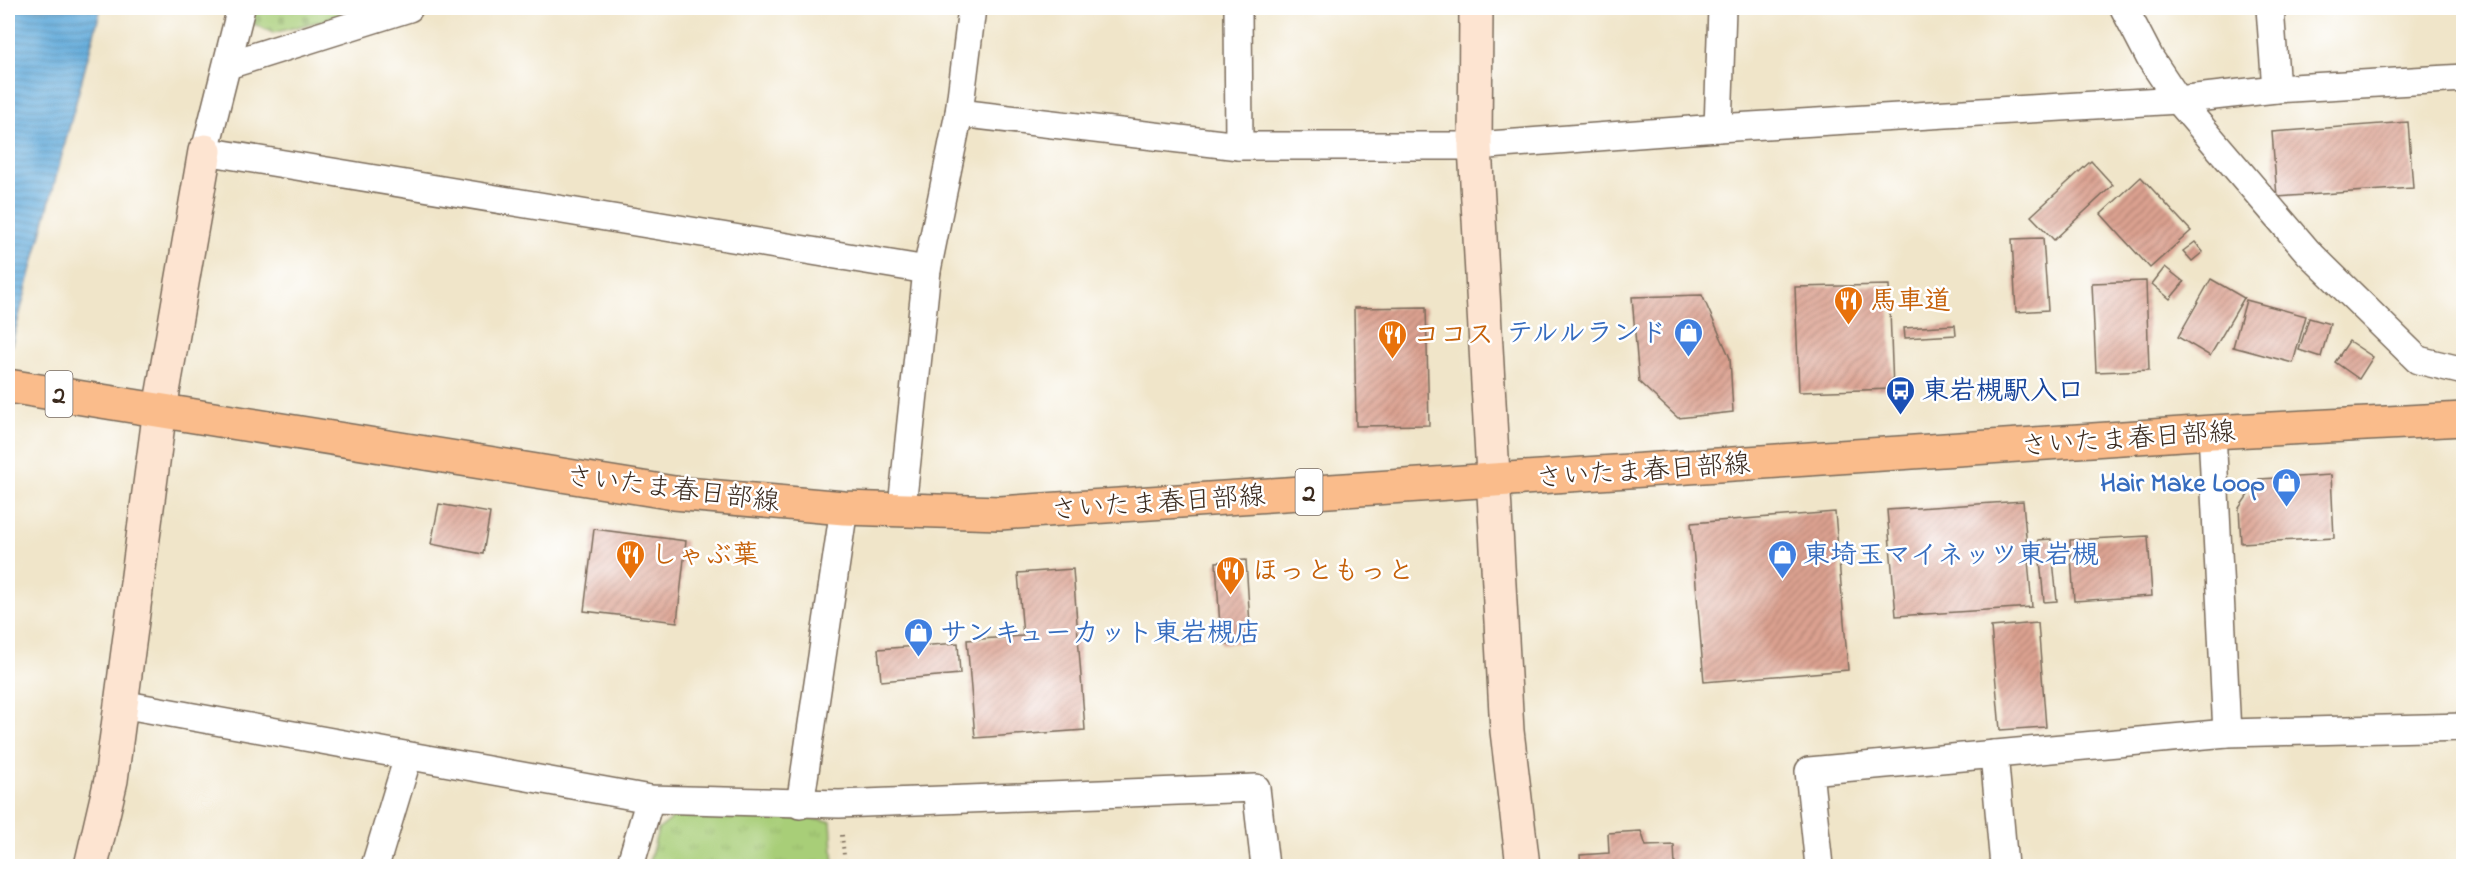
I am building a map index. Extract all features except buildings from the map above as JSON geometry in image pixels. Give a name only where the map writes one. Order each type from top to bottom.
[{"type":"main road","name":"さいたま春日部線","points":[[8,386],[674,493],[844,508],[902,507],[1000,513],[2212,432],[2463,419]]},
{"type":"street","points":[[91,867],[111,780],[160,409],[205,151],[242,8]]},
{"type":"street","points":[[228,65],[409,8]]},
{"type":"street","points":[[902,507],[927,270],[959,113],[972,8]]},
{"type":"street","points":[[1238,8],[1239,146]]},
{"type":"street","points":[[1476,8],[1475,146],[1507,731],[1523,867]]},
{"type":"street","points":[[1718,128],[1722,8]]},
{"type":"street","points":[[2124,8],[2150,58],[2178,100],[2308,252],[2418,360],[2463,371]]},
{"type":"street","points":[[2270,8],[2276,89]]},
{"type":"street","points":[[959,113],[1239,146],[1475,146],[1718,128],[2178,100],[2276,89],[2463,78]]},
{"type":"street","points":[[205,151],[927,270]]},
{"type":"street","points":[[2212,432],[2227,733]]},
{"type":"street","points":[[800,805],[844,508]]},
{"type":"street","points":[[121,704],[650,799],[800,805],[1256,788],[1265,867]]},
{"type":"street","points":[[1819,867],[1809,771],[2227,733],[2463,726]]},
{"type":"street","points":[[1994,754],[2004,867]]},
{"type":"street","points":[[375,867],[408,756]]},
{"type":"street","points":[[630,867],[650,799]]},
{"type":"green space","points":[[253,8],[373,8],[273,33],[250,22]]},
{"type":"green space","points":[[685,808],[831,821],[834,866],[648,866],[658,830]]},
{"type":"water","points":[[8,8],[101,8],[8,358]]},
{"type":"place","name":"馬車道","points":[[1849,326]]},
{"type":"place","name":"テルルランド","points":[[1688,358]]},
{"type":"place","name":"ココス","points":[[1392,360]]},
{"type":"place","name":"東岩槻駅入口","points":[[1901,416]]},
{"type":"place","name":"Hair Make Loop","points":[[2286,508]]},
{"type":"place","name":"しゃぶ葉","points":[[630,580]]},
{"type":"place","name":"東埼玉マイネッツ東岩槻","points":[[1782,580]]},
{"type":"place","name":"ほっともっと","points":[[1231,596]]},
{"type":"place","name":"サンキューカット東岩槻店","points":[[919,658]]}]
